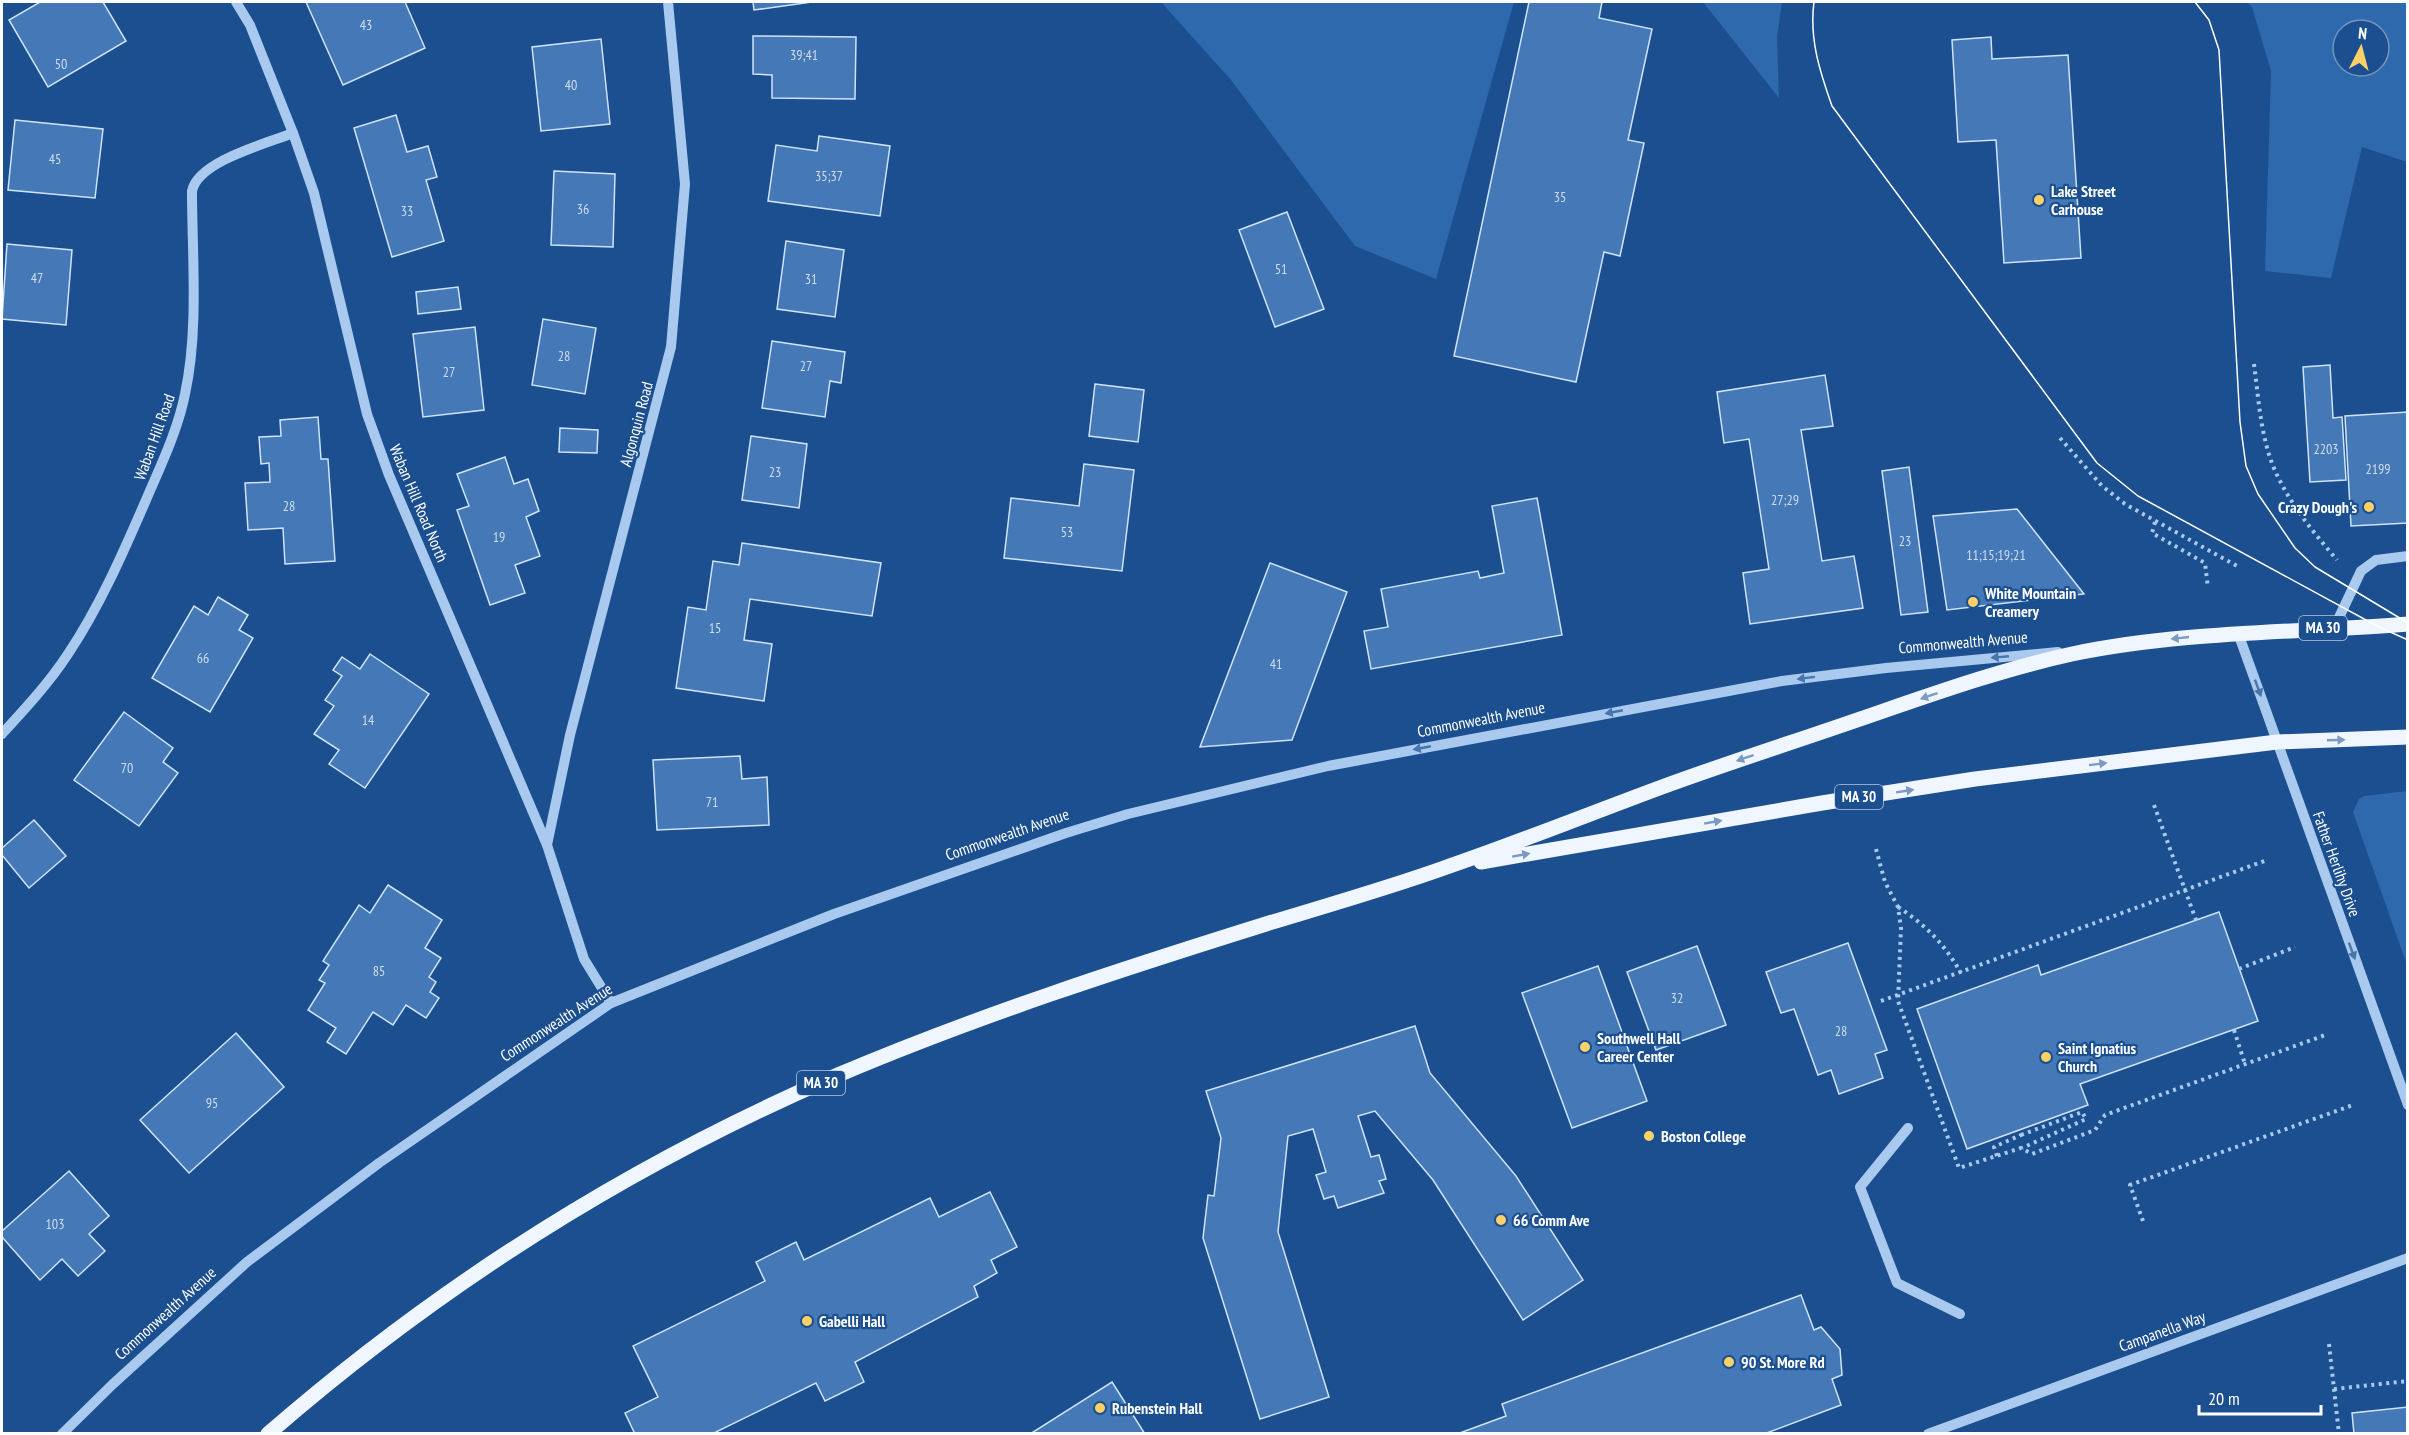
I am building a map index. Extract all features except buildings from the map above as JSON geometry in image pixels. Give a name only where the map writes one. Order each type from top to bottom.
[{"type":"main road","name":"Commonwealth Avenue","points":[[268,1434],[394,1332],[483,1267],[573,1211],[749,1116],[840,1074],[1051,994],[1442,869],[1668,784],[1986,676],[2065,656],[2121,646],[2238,633],[2408,624]]},
{"type":"main road","name":"Commonwealth Avenue","points":[[1442,869],[1822,803],[1975,779],[2277,742],[2408,737]]},
{"type":"street","name":"Waban Hill Road North","points":[[236,2],[250,25],[314,193],[367,414],[389,475],[547,845],[584,959],[611,1003]]},
{"type":"street","name":"Algonquin Road","points":[[547,845],[570,735],[671,347],[685,184],[668,2]]},
{"type":"street","name":"Waban Hill Road","points":[[2,734],[67,656],[95,610],[111,580],[154,482],[182,407],[186,392],[193,312],[192,190],[194,183],[220,162],[293,133]]},
{"type":"street","points":[[2334,628],[2361,571],[2376,560],[2408,556]]},
{"type":"street","name":"Father Herlihy Drive","points":[[2238,633],[2408,1105]]},
{"type":"street","name":"Commonwealth Avenue","points":[[62,1434],[113,1384],[247,1262],[380,1163],[611,1003],[834,914],[1066,833],[1128,814],[1264,779],[1782,681],[1886,668],[2121,646]]},
{"type":"street","points":[[1908,1128],[1860,1187],[1897,1283],[1960,1314]]},
{"type":"street","name":"Campanella Way","points":[[1928,1434],[2408,1258]]},
{"type":"path","points":[[2254,364],[2265,439],[2277,476],[2294,507],[2341,565]]},
{"type":"path","points":[[2060,438],[2081,465],[2125,504],[2237,566]]},
{"type":"path","points":[[2155,522],[2152,532],[2205,563],[2208,588]]},
{"type":"path","points":[[2154,805],[2196,920]]},
{"type":"path","points":[[1876,849],[1885,882],[1898,906],[1901,928],[1898,1001],[1959,1168],[1997,1156],[2021,1148],[2086,1119],[2082,1112],[2020,1133],[1994,1147],[1997,1156]]},
{"type":"path","points":[[1881,1001],[2267,860]]},
{"type":"path","points":[[1898,906],[1919,920],[1947,949],[1961,973]]},
{"type":"path","points":[[2240,969],[2295,947]]},
{"type":"path","points":[[2234,1030],[2245,1064]]},
{"type":"path","points":[[2021,1148],[2032,1154],[2095,1130],[2105,1115],[2328,1034]]},
{"type":"path","points":[[2143,1221],[2130,1185],[2353,1105]]},
{"type":"path","points":[[2329,1344],[2339,1434]]},
{"type":"path","points":[[2334,1389],[2408,1381]]},
{"type":"shaded area","points":[[1161,2],[1514,2],[1436,279],[1355,246],[1231,80]]},
{"type":"shaded area","points":[[1703,2],[1782,2],[1777,37],[1779,98]]},
{"type":"shaded area","points":[[2247,2],[2407,2],[2407,162],[2362,147],[2331,278],[2265,271],[2271,71],[2252,7]]},
{"type":"shaded area","points":[[2408,791],[2407,965],[2353,812],[2359,799],[2364,796]]},
{"type":"tram line","points":[[1814,2],[1814,42],[1832,106],[2097,463],[2138,496],[2377,626],[2408,640]]},
{"type":"tram line","points":[[2195,2],[2209,20],[2219,50],[2240,422],[2246,466],[2258,494],[2295,548],[2315,567],[2408,623]]},
{"type":"place","name":"Lake Street Carhouse","points":[[2039,200]]},
{"type":"place","name":"Crazy Dough's","points":[[2369,507]]},
{"type":"place","name":"White Mountain Creamery","points":[[1973,602]]},
{"type":"place","name":"Southwell Hall Career Center","points":[[1585,1047]]},
{"type":"place","name":"Saint Ignatius Church","points":[[2046,1057]]},
{"type":"place","name":"Boston College","points":[[1649,1136]]},
{"type":"place","name":"66 Comm Ave","points":[[1501,1220]]},
{"type":"place","name":"Gabelli Hall","points":[[807,1321]]},
{"type":"place","name":"90 St. More Rd","points":[[1729,1362]]},
{"type":"place","name":"Rubenstein Hall","points":[[1100,1408]]}]
